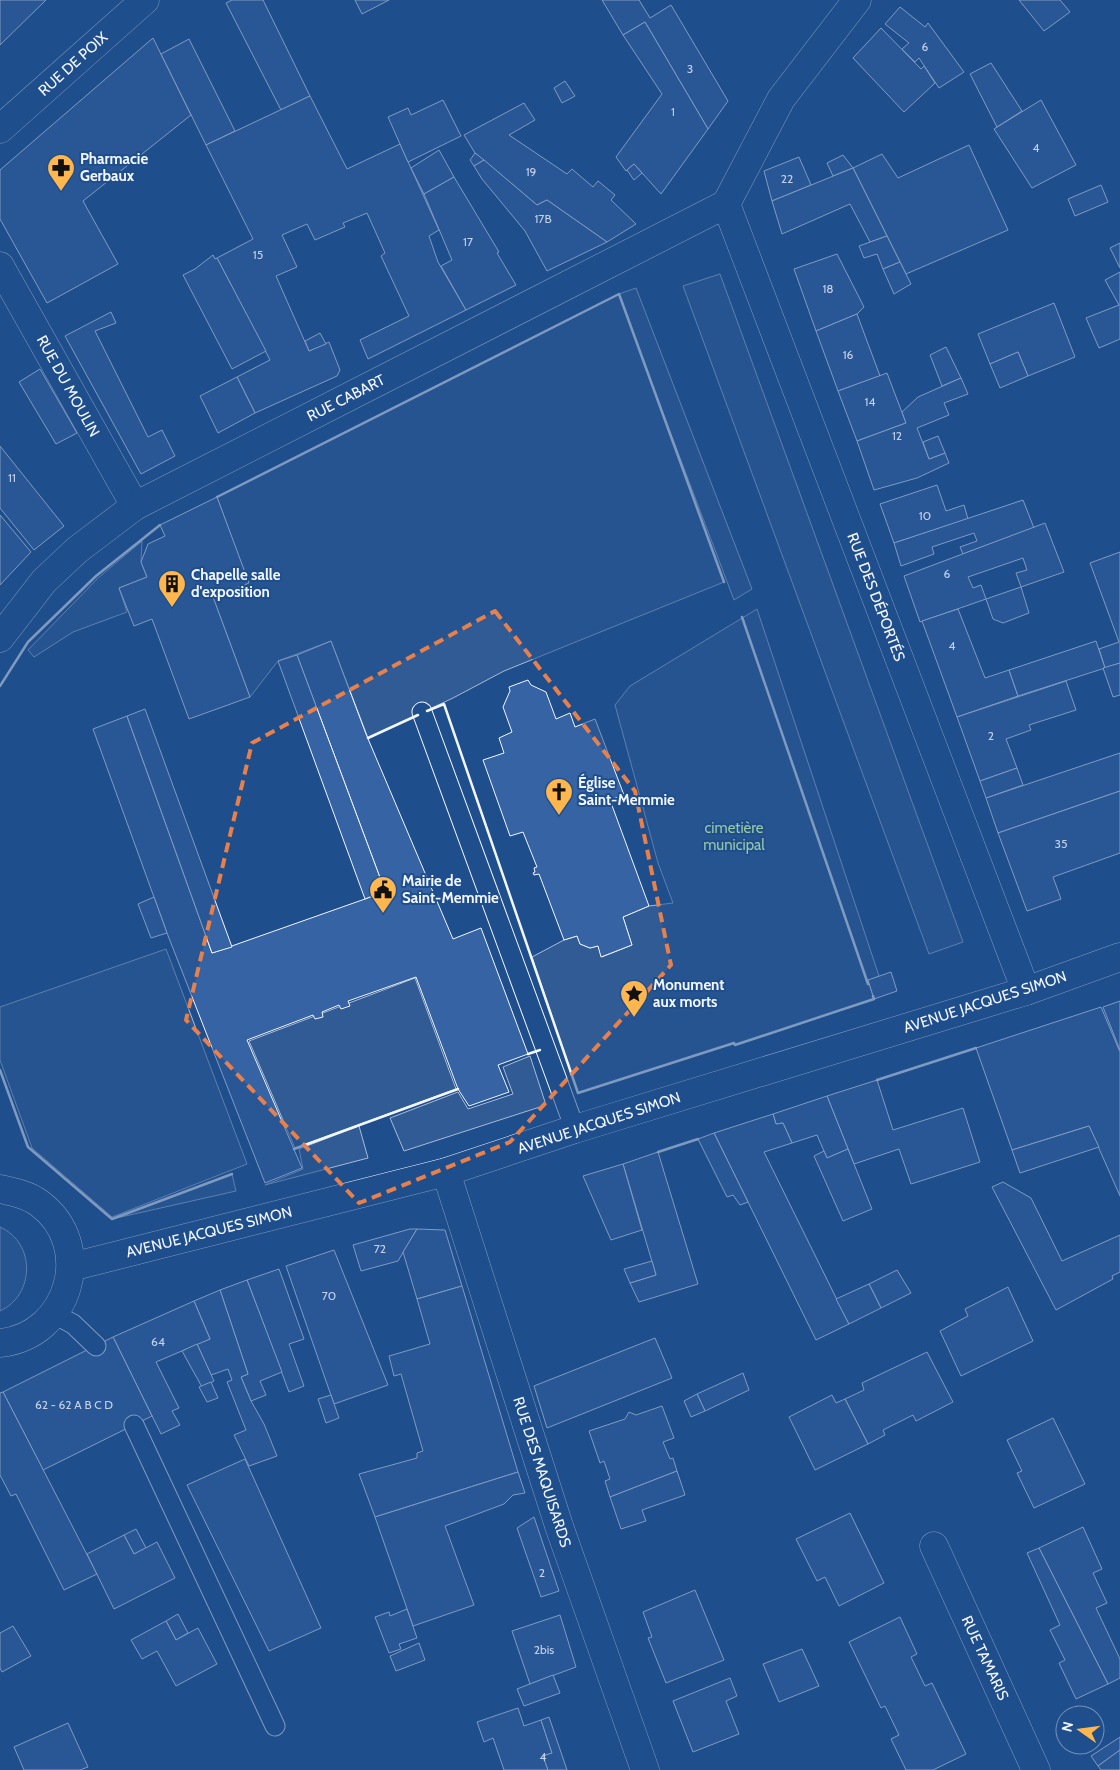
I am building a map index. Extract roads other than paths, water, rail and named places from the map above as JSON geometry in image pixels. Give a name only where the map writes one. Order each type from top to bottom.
[{"type":"street","name":"RUE DE POIX","points":[[0,129],[145,0]]},
{"type":"street","points":[[726,204],[781,99],[857,0]]},
{"type":"street","name":"RUE CABART","points":[[0,638],[44,581],[77,550],[136,506],[726,204]]},
{"type":"street","name":"RUE DES DÉPORTÉS","points":[[726,204],[1026,991]]},
{"type":"street","name":"RUE DU MOULIN","points":[[0,266],[136,506]]},
{"type":"street","name":"AVENUE JACQUES SIMON","points":[[71,1267],[446,1172],[575,1130],[1026,991],[1120,957]]},
{"type":"street","name":"RUE DES MAQUISARDS","points":[[446,1172],[559,1526],[645,1770]]},
{"type":"street","points":[[0,1189],[17,1192],[39,1203],[56,1221],[67,1243],[71,1267],[66,1291],[54,1314],[36,1331],[12,1342],[0,1343]]},
{"type":"street","name":"RUE TAMARIS","points":[[934,1546],[1036,1770]]},
{"type":"lane","points":[[422,712],[575,1130]]},
{"type":"lane","points":[[54,1314],[73,1324],[96,1346]]},
{"type":"lane","points":[[134,1425],[275,1726]]},
{"type":"place","name":"Pharmacie Gerbaux","points":[[61,192]]},
{"type":"place","name":"Chapelle salle d'exposition","points":[[172,608]]},
{"type":"place","name":"Église Saint-Memmie","points":[[559,816]]},
{"type":"place","name":"Mairie de Saint-Memmie","points":[[383,914]]},
{"type":"place","name":"Monument aux morts","points":[[634,1018]]},
{"type":"park label","name":"cimetière municipal","points":[[734,836]]}]
